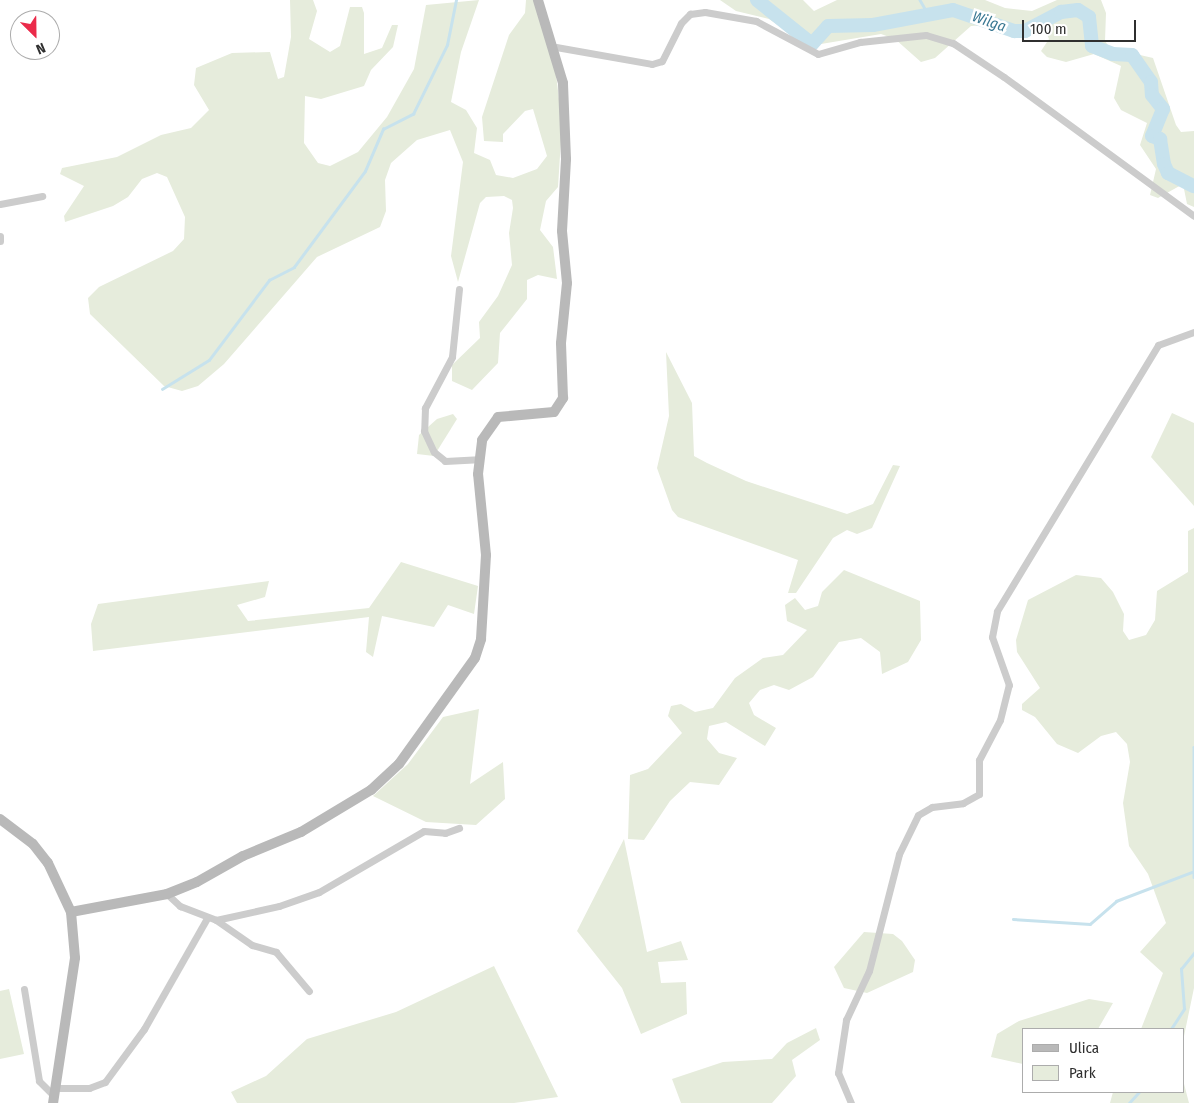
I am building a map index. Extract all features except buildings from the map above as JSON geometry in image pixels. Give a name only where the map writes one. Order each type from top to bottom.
[{"type":"street","points":[[71,912],[167,894],[301,832],[371,790],[399,764],[476,658],[481,639],[486,531],[478,459],[487,430],[498,417],[554,412],[562,398],[561,343],[567,283],[562,231],[566,159],[563,83],[556,47],[538,0]]},
{"type":"street","points":[[556,47],[652,64],[662,61],[681,23],[690,14],[704,12],[756,21],[818,54],[860,42],[926,35],[953,43],[1004,77],[1194,216]]},
{"type":"street","points":[[0,204],[42,196]]},
{"type":"street","points":[[0,236],[0,241]]},
{"type":"street","points":[[459,289],[452,357],[425,408],[424,431],[434,452],[445,461],[478,459]]},
{"type":"street","points":[[851,1103],[838,1073],[846,1020],[869,971],[899,854],[918,815],[932,807],[963,803],[979,794],[979,760],[1000,720],[1009,685],[992,636],[997,611],[1158,345],[1194,332]]},
{"type":"street","points":[[0,819],[33,844],[48,863],[71,912],[75,958],[54,1096]]},
{"type":"street","points":[[216,920],[308,897],[424,830],[445,834],[459,828]]},
{"type":"street","points":[[167,894],[180,906],[216,920],[252,945],[276,952],[309,991]]},
{"type":"street","points":[[54,1096],[89,1088],[105,1082],[144,1029],[207,918]]},
{"type":"street","points":[[24,989],[39,1081],[54,1096]]},
{"type":"green space","points":[[290,0],[313,0],[317,11],[309,39],[330,52],[340,46],[350,7],[362,7],[364,13],[364,54],[382,48],[392,25],[398,25],[393,47],[371,70],[364,86],[321,99],[305,96],[304,143],[318,163],[330,166],[358,152],[387,117],[414,69],[426,5],[479,0],[461,52],[451,102],[466,110],[477,128],[474,153],[490,160],[496,175],[513,178],[537,169],[547,156],[533,109],[525,111],[503,134],[503,142],[484,141],[482,117],[509,35],[525,13],[526,0],[535,0],[555,66],[562,124],[558,187],[546,201],[540,230],[553,247],[557,279],[538,275],[527,280],[527,299],[500,333],[498,363],[472,390],[452,381],[452,365],[480,338],[479,322],[498,296],[512,265],[509,233],[513,208],[512,200],[504,196],[486,197],[480,203],[458,282],[451,256],[463,162],[450,130],[417,140],[391,163],[385,180],[386,211],[380,227],[317,257],[224,364],[198,386],[182,391],[164,386],[90,314],[88,298],[99,287],[173,251],[184,239],[185,217],[167,177],[157,173],[142,179],[128,197],[113,206],[65,222],[64,216],[84,186],[60,174],[62,168],[117,157],[161,135],[191,128],[209,110],[194,85],[196,68],[232,53],[270,52],[278,79],[284,77],[291,37]]},
{"type":"green space","points":[[720,0],[803,0],[814,11],[837,0],[985,0],[1005,8],[1032,11],[1057,0],[1101,0],[1106,13],[1105,41],[1110,48],[1153,58],[1176,125],[1181,132],[1194,131],[1194,207],[1187,204],[1183,184],[1158,198],[1150,195],[1156,169],[1140,145],[1147,123],[1121,110],[1114,98],[1121,66],[1094,54],[1066,62],[1047,57],[1041,51],[1049,39],[1045,30],[1017,36],[991,25],[971,26],[935,58],[921,62],[895,39],[881,34],[809,46],[769,19],[736,11]]},
{"type":"green space","points":[[666,352],[692,403],[694,456],[707,463],[746,481],[847,514],[873,504],[893,465],[900,466],[872,528],[857,534],[847,530],[833,538],[796,593],[788,593],[798,560],[678,517],[672,510],[657,468],[669,416]]},
{"type":"green space","points":[[1172,413],[1194,423],[1194,506],[1151,457]]},
{"type":"green space","points":[[453,414],[457,419],[434,456],[417,454],[419,435],[437,419]]},
{"type":"green space","points":[[1194,528],[1194,988],[1184,1036],[1184,1028],[1141,1028],[1163,973],[1140,952],[1166,923],[1148,874],[1129,846],[1123,803],[1130,762],[1127,744],[1116,732],[1101,736],[1078,753],[1057,744],[1035,717],[1022,710],[1022,704],[1040,688],[1017,652],[1016,640],[1028,600],[1076,575],[1101,578],[1113,592],[1124,614],[1123,631],[1129,640],[1146,635],[1155,620],[1157,591],[1188,572],[1188,531]]},
{"type":"green space","points":[[401,562],[478,586],[474,614],[448,605],[434,627],[382,616],[373,657],[366,652],[369,617],[93,651],[91,624],[98,604],[269,581],[265,597],[237,605],[248,621],[369,608]]},
{"type":"green space","points":[[844,570],[920,601],[921,640],[908,662],[882,674],[880,652],[861,638],[839,642],[813,677],[789,690],[774,685],[760,690],[749,703],[754,715],[776,728],[765,746],[726,722],[709,726],[707,739],[719,753],[737,758],[719,785],[690,782],[670,801],[644,840],[628,839],[630,775],[648,769],[682,733],[668,716],[671,706],[681,704],[695,712],[713,708],[735,678],[763,658],[783,655],[807,630],[787,621],[785,605],[795,598],[805,610],[818,606],[822,592]]},
{"type":"green space","points":[[479,709],[470,784],[503,762],[505,799],[476,825],[426,822],[373,796],[408,764],[443,717]]},
{"type":"green space","points":[[624,839],[647,952],[681,941],[688,960],[658,962],[661,983],[686,982],[687,1014],[641,1034],[622,988],[577,931]]},
{"type":"green space","points":[[864,932],[893,934],[902,941],[915,960],[913,972],[867,993],[844,988],[834,967]]},
{"type":"green space","points":[[494,966],[558,1097],[514,1103],[237,1103],[231,1092],[266,1076],[307,1039],[396,1012]]},
{"type":"green space","points":[[9,989],[24,1054],[0,1059],[0,991]]},
{"type":"green space","points":[[1089,999],[1113,1003],[1099,1028],[1022,1028],[1022,1064],[991,1057],[997,1034],[1019,1021]]},
{"type":"green space","points":[[816,1028],[820,1040],[792,1060],[796,1076],[772,1103],[681,1103],[672,1079],[723,1062],[772,1059],[787,1043]]},
{"type":"green space","points":[[1184,1084],[1189,1103],[1110,1103],[1113,1093],[1184,1093]]},
{"type":"waterway","points":[[162,389],[209,360],[269,280],[294,267],[365,171],[383,129],[413,114],[447,45],[456,0]]},
{"type":"waterway","name":"Wilga","points":[[757,0],[812,44],[828,26],[873,25],[953,10],[1014,31],[1025,31],[1061,12],[1078,10],[1089,17],[1092,46],[1113,54],[1132,55],[1151,82],[1152,95],[1163,109],[1152,136],[1160,139],[1164,164],[1168,173],[1194,186]]},
{"type":"waterway","points":[[920,0],[930,17]]},
{"type":"waterway","points":[[1194,747],[1194,877]]},
{"type":"waterway","points":[[1013,919],[1090,924],[1116,901],[1192,872]]},
{"type":"waterway","points":[[1172,1028],[1184,1009],[1181,969],[1194,953]]},
{"type":"waterway","points":[[1129,1103],[1138,1093]]}]
